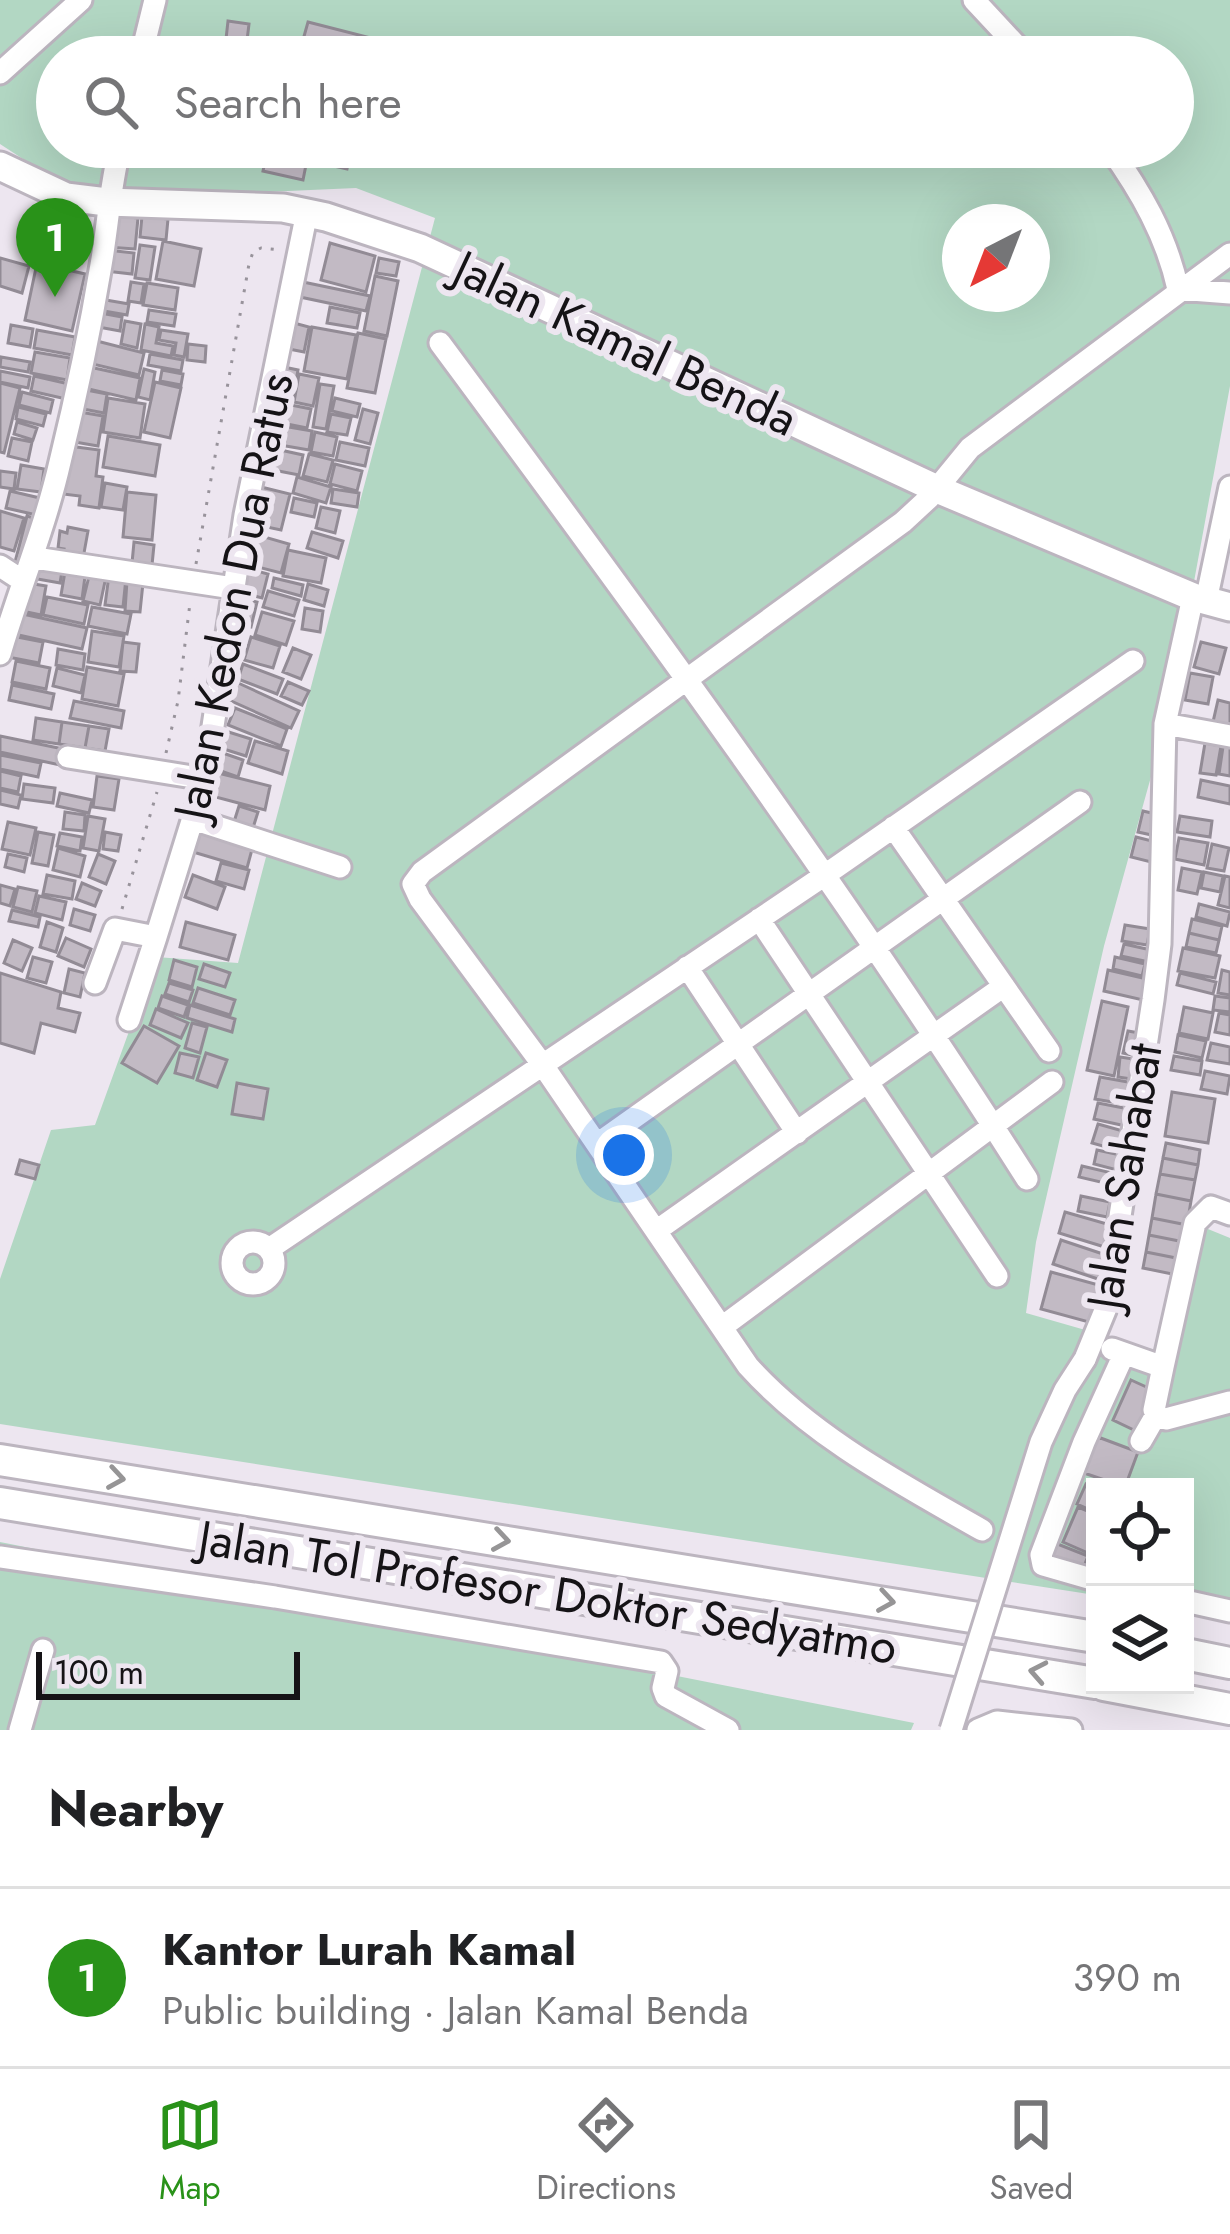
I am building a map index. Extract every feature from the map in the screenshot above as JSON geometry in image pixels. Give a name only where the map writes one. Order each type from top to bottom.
[{"type":"highway","name":"Jalan Tol Profesor Doktor Sedyatmo","points":[[0,1460],[1086,1636]]},
{"type":"highway","name":"Jalan Tol Profesor Doktor Sedyatmo","points":[[0,1503],[1086,1682]]},
{"type":"highway","points":[[1194,1656],[1230,1663]]},
{"type":"highway","name":"Jalan Tol Profesor Doktor Sedyatmo","points":[[1151,1694],[1230,1709]]},
{"type":"main road","name":"Jalan Kamal Benda","points":[[0,166],[44,190],[307,212],[449,260],[1210,594]]},
{"type":"street","points":[[41,36],[81,0]]},
{"type":"street","points":[[146,36],[155,0]]},
{"type":"street","points":[[974,0],[1007,36]]},
{"type":"street","points":[[0,73],[36,41]]},
{"type":"street","points":[[0,654],[22,581],[35,557],[88,334],[114,168]]},
{"type":"street","points":[[1122,168],[1169,250],[1178,289]]},
{"type":"street","name":"Jalan Kedon Dua Ratus","points":[[129,1020],[205,779],[233,588],[307,212]]},
{"type":"street","points":[[982,1530],[884,1474],[781,1402],[722,1327],[542,1064],[419,899],[414,879],[904,522],[947,475],[1178,289],[1230,254]]},
{"type":"street","points":[[1178,289],[1230,293]]},
{"type":"street","points":[[440,343],[689,680],[1027,1179]]},
{"type":"street","name":"Jalan Sahabat","points":[[951,1730],[1042,1442],[1065,1390],[1090,1350],[1106,1308],[1160,944],[1165,724],[1210,594],[1230,487]]},
{"type":"street","points":[[35,557],[233,588]]},
{"type":"street","points":[[0,566],[22,581]]},
{"type":"street","points":[[269,1249],[825,875],[1133,661]]},
{"type":"street","points":[[1165,724],[1230,736]]},
{"type":"street","points":[[68,757],[205,779]]},
{"type":"street","points":[[597,1144],[1080,802]]},
{"type":"street","points":[[193,819],[340,867]]},
{"type":"street","points":[[893,827],[1049,1051]]},
{"type":"street","points":[[758,919],[997,1276]]},
{"type":"street","points":[[94,983],[115,929],[156,937]]},
{"type":"street","points":[[687,967],[797,1133]]},
{"type":"street","points":[[656,1231],[1004,986]]},
{"type":"street","points":[[722,1327],[1052,1082]]},
{"type":"street","points":[[1142,1441],[1156,1415],[1195,1223],[1211,1207],[1230,1214]]},
{"type":"street","points":[[1090,1350],[1124,1354],[1163,1367]]},
{"type":"street","points":[[1086,1578],[1050,1569],[1041,1555],[1124,1354]]},
{"type":"street","points":[[1156,1415],[1166,1419],[1230,1402]]},
{"type":"street","points":[[0,1557],[275,1597],[661,1663],[667,1671],[666,1696],[728,1730]]},
{"type":"street","points":[[1194,1603],[1230,1611]]},
{"type":"street","points":[[20,1730],[44,1650]]},
{"type":"street","points":[[979,1730],[998,1722],[1071,1730]]},
{"type":"green space","points":[[0,0],[1230,0],[1230,386],[1172,701],[1104,946],[1036,1242],[1026,1313],[1155,1350],[1203,1227],[1230,1238],[1230,1616],[1194,1610],[1194,1478],[1086,1478],[1086,1594],[0,1424],[0,1279],[51,1130],[95,1125],[156,957],[238,963],[435,218],[356,188],[200,195],[104,193],[37,168],[1194,168],[1194,36],[36,36],[36,168],[0,144]]},
{"type":"green space","points":[[0,1542],[914,1723],[911,1730],[0,1730]]},
{"type":"building","points":[[228,21],[249,24],[248,36],[226,36]]},
{"type":"building","points":[[308,22],[363,36],[304,36]]},
{"type":"building","points":[[264,168],[305,168],[303,180]]},
{"type":"building","points":[[110,215],[138,218],[135,249],[107,247]]},
{"type":"building","points":[[142,216],[168,219],[166,240],[140,237]]},
{"type":"building","points":[[163,241],[201,249],[194,286],[156,279]]},
{"type":"building","points":[[330,243],[375,256],[366,292],[321,280]]},
{"type":"building","points":[[140,245],[155,247],[150,280],[135,278]]},
{"type":"building","points":[[107,250],[134,253],[132,274],[105,271]]},
{"type":"building","points":[[0,258],[29,266],[22,293],[0,286]]},
{"type":"building","points":[[379,258],[399,262],[396,276],[376,273]]},
{"type":"building","points":[[37,263],[85,274],[72,331],[25,320]]},
{"type":"building","points":[[375,276],[398,281],[387,336],[364,331]]},
{"type":"building","points":[[131,282],[144,284],[141,303],[128,301]]},
{"type":"building","points":[[303,282],[370,296],[366,311],[300,297]]},
{"type":"building","points":[[147,283],[178,288],[175,310],[143,305]]},
{"type":"building","points":[[100,299],[129,304],[127,315],[98,310]]},
{"type":"building","points":[[330,307],[360,313],[357,328],[327,323]]},
{"type":"building","points":[[149,310],[176,314],[174,326],[147,322]]},
{"type":"building","points":[[95,312],[122,317],[120,331],[93,326]]},
{"type":"building","points":[[125,321],[141,324],[137,348],[121,344]]},
{"type":"building","points":[[294,323],[309,327],[304,352],[289,349]]},
{"type":"building","points":[[145,324],[159,327],[156,343],[173,346],[171,356],[141,350]]},
{"type":"building","points":[[11,325],[33,329],[30,347],[8,343]]},
{"type":"building","points":[[312,327],[356,335],[347,379],[304,371]]},
{"type":"building","points":[[37,330],[75,337],[72,355],[34,348]]},
{"type":"building","points":[[161,330],[188,334],[184,357],[174,355],[176,343],[159,340]]},
{"type":"building","points":[[358,333],[386,339],[375,393],[347,388]]},
{"type":"building","points":[[89,339],[144,353],[139,375],[84,362]]},
{"type":"building","points":[[188,344],[206,346],[205,362],[187,360]]},
{"type":"building","points":[[35,352],[70,358],[67,380],[31,373]]},
{"type":"building","points":[[150,354],[183,360],[181,371],[148,365]]},
{"type":"building","points":[[1,357],[30,362],[28,372],[0,367]]},
{"type":"building","points":[[85,366],[140,378],[136,400],[80,387]]},
{"type":"building","points":[[279,366],[298,370],[292,403],[272,399]]},
{"type":"building","points":[[144,369],[155,372],[150,400],[138,397]]},
{"type":"building","points":[[162,370],[183,374],[181,385],[160,381]]},
{"type":"building","points":[[0,371],[30,377],[28,388],[0,382]]},
{"type":"building","points":[[299,374],[319,378],[313,406],[294,402]]},
{"type":"building","points":[[34,376],[69,384],[66,399],[31,391]]},
{"type":"building","points":[[155,382],[181,388],[170,438],[144,432]]},
{"type":"building","points":[[0,383],[20,388],[4,453],[0,452]]},
{"type":"building","points":[[320,384],[334,386],[326,429],[313,427]]},
{"type":"building","points":[[81,389],[107,394],[104,413],[78,408]]},
{"type":"building","points":[[22,392],[53,400],[50,413],[19,405]]},
{"type":"building","points":[[108,398],[145,404],[140,438],[103,432]]},
{"type":"building","points":[[335,398],[360,404],[357,417],[332,411]]},
{"type":"building","points":[[286,404],[311,409],[307,428],[282,423]]},
{"type":"building","points":[[18,407],[46,414],[43,426],[16,419]]},
{"type":"building","points":[[363,409],[378,413],[370,444],[355,440]]},
{"type":"building","points":[[74,411],[103,416],[98,446],[69,441]]},
{"type":"building","points":[[331,414],[351,418],[347,435],[327,432]]},
{"type":"building","points":[[17,422],[37,428],[33,440],[14,434]]},
{"type":"building","points":[[283,426],[312,431],[309,450],[280,445]]},
{"type":"building","points":[[315,432],[337,437],[333,456],[311,452]]},
{"type":"building","points":[[108,436],[160,445],[155,476],[103,467]]},
{"type":"building","points":[[12,438],[32,442],[28,461],[8,456]]},
{"type":"building","points":[[340,442],[369,448],[365,466],[336,460]]},
{"type":"building","points":[[69,446],[99,450],[96,476],[103,477],[99,508],[79,505],[80,496],[63,494]]},
{"type":"building","points":[[262,446],[303,455],[299,475],[258,467]]},
{"type":"building","points":[[309,454],[333,460],[327,482],[303,476]]},
{"type":"building","points":[[335,464],[362,471],[357,491],[330,484]]},
{"type":"building","points":[[21,465],[44,469],[41,492],[17,489]]},
{"type":"building","points":[[0,471],[16,473],[14,489],[0,487]]},
{"type":"building","points":[[297,477],[331,487],[326,503],[293,493]]},
{"type":"building","points":[[105,483],[127,487],[123,510],[101,507]]},
{"type":"building","points":[[257,486],[290,494],[281,530],[248,523]]},
{"type":"building","points":[[333,489],[359,493],[357,507],[331,503]]},
{"type":"building","points":[[10,491],[44,499],[41,516],[6,508]]},
{"type":"building","points":[[127,492],[156,495],[152,540],[123,537]]},
{"type":"building","points":[[294,498],[317,503],[314,517],[291,512]]},
{"type":"building","points":[[321,507],[340,511],[335,533],[316,528]]},
{"type":"building","points":[[0,511],[24,518],[14,551],[0,547]]},
{"type":"building","points":[[27,516],[40,520],[28,570],[14,566]]},
{"type":"building","points":[[68,527],[88,531],[82,564],[62,560],[60,531],[67,533]]},
{"type":"building","points":[[247,532],[289,544],[281,573],[239,562]]},
{"type":"building","points":[[312,532],[343,541],[338,558],[307,548]]},
{"type":"building","points":[[134,542],[154,545],[152,565],[132,563]]},
{"type":"building","points":[[288,550],[326,558],[321,583],[283,576]]},
{"type":"building","points":[[35,560],[63,565],[60,583],[32,578]]},
{"type":"building","points":[[66,566],[86,569],[82,599],[61,595]]},
{"type":"building","points":[[242,567],[268,574],[262,598],[236,591]]},
{"type":"building","points":[[91,568],[107,572],[100,605],[83,601]]},
{"type":"building","points":[[109,575],[126,578],[123,607],[105,605]]},
{"type":"building","points":[[274,578],[303,585],[301,596],[272,588]]},
{"type":"building","points":[[127,581],[143,583],[140,612],[125,611]]},
{"type":"building","points":[[28,583],[46,586],[41,615],[22,611]]},
{"type":"building","points":[[308,584],[328,590],[324,606],[304,600]]},
{"type":"building","points":[[268,591],[299,600],[294,616],[263,607]]},
{"type":"building","points":[[47,597],[88,605],[84,624],[43,615]]},
{"type":"building","points":[[236,597],[257,602],[251,627],[230,622]]},
{"type":"building","points":[[92,607],[131,614],[127,634],[88,626]]},
{"type":"building","points":[[305,608],[323,611],[320,632],[302,629]]},
{"type":"building","points":[[262,612],[294,621],[286,645],[255,635]]},
{"type":"building","points":[[18,613],[87,628],[82,649],[14,634]]},
{"type":"building","points":[[92,631],[124,636],[119,667],[88,662]]},
{"type":"building","points":[[12,636],[43,642],[39,663],[8,657]]},
{"type":"building","points":[[251,637],[280,646],[273,668],[244,660]]},
{"type":"building","points":[[123,642],[139,644],[136,672],[120,671]]},
{"type":"building","points":[[1201,642],[1226,648],[1219,674],[1194,667]]},
{"type":"building","points":[[293,648],[311,655],[301,679],[283,672]]},
{"type":"building","points":[[58,649],[85,654],[83,670],[56,665]]},
{"type":"building","points":[[16,661],[50,668],[46,689],[12,682]]},
{"type":"building","points":[[243,664],[283,679],[277,694],[238,679]]},
{"type":"building","points":[[87,667],[124,674],[118,706],[82,699]]},
{"type":"building","points":[[57,668],[85,675],[81,693],[53,686]]},
{"type":"building","points":[[1190,673],[1213,677],[1208,704],[1185,700]]},
{"type":"building","points":[[236,682],[299,711],[291,728],[229,700]]},
{"type":"building","points":[[288,682],[309,691],[302,705],[281,696]]},
{"type":"building","points":[[12,685],[54,694],[51,709],[9,700]]},
{"type":"building","points":[[1218,700],[1230,703],[1230,726],[1213,722]]},
{"type":"building","points":[[74,701],[124,711],[121,728],[70,718]]},
{"type":"building","points":[[235,708],[287,729],[281,746],[228,725]]},
{"type":"building","points":[[36,718],[62,722],[59,744],[33,740]]},
{"type":"building","points":[[62,722],[89,726],[85,748],[59,744]]},
{"type":"building","points":[[89,726],[109,729],[105,751],[85,748]]},
{"type":"building","points":[[219,729],[251,739],[246,756],[214,746]]},
{"type":"building","points":[[0,736],[63,749],[60,765],[0,752]]},
{"type":"building","points":[[1224,740],[1230,741],[1230,776],[1219,774]]},
{"type":"building","points":[[255,741],[288,751],[282,774],[248,763]]},
{"type":"building","points":[[1205,743],[1221,746],[1216,775],[1200,773]]},
{"type":"building","points":[[220,752],[243,760],[238,777],[215,769]]},
{"type":"building","points":[[0,755],[41,763],[38,777],[0,769]]},
{"type":"building","points":[[0,771],[21,776],[18,792],[0,788]]},
{"type":"building","points":[[214,772],[270,786],[265,810],[208,795]]},
{"type":"building","points":[[97,776],[119,779],[114,810],[93,807]]},
{"type":"building","points":[[1201,780],[1230,786],[1230,804],[1198,797]]},
{"type":"building","points":[[24,784],[55,788],[53,803],[22,799]]},
{"type":"building","points":[[0,790],[21,795],[18,808],[0,804]]},
{"type":"building","points":[[60,793],[92,800],[89,813],[57,806]]},
{"type":"building","points":[[239,806],[258,812],[252,831],[233,825]]},
{"type":"building","points":[[1143,811],[1160,815],[1156,836],[1138,832]]},
{"type":"building","points":[[65,812],[85,815],[84,831],[63,829]]},
{"type":"building","points":[[88,816],[105,819],[99,851],[83,848]]},
{"type":"building","points":[[1180,816],[1212,821],[1210,837],[1177,832]]},
{"type":"building","points":[[8,822],[36,828],[30,855],[2,849]]},
{"type":"building","points":[[201,827],[254,842],[247,868],[193,852]]},
{"type":"building","points":[[38,832],[54,835],[48,866],[32,863]]},
{"type":"building","points":[[105,832],[121,835],[118,851],[103,849]]},
{"type":"building","points":[[60,833],[82,837],[80,851],[57,846]]},
{"type":"building","points":[[1136,837],[1156,842],[1151,862],[1131,857]]},
{"type":"building","points":[[1179,838],[1208,843],[1204,865],[1175,859]]},
{"type":"building","points":[[1212,844],[1229,848],[1224,871],[1207,868]]},
{"type":"building","points":[[58,848],[85,856],[80,877],[53,870]]},
{"type":"building","points":[[8,854],[27,858],[24,872],[5,867]]},
{"type":"building","points":[[98,854],[115,861],[106,884],[89,877]]},
{"type":"building","points":[[221,863],[249,870],[244,889],[216,881]]},
{"type":"building","points":[[1182,868],[1202,872],[1197,894],[1178,890]]},
{"type":"building","points":[[1204,872],[1223,876],[1220,892],[1201,888]]},
{"type":"building","points":[[47,875],[75,881],[72,899],[43,894]]},
{"type":"building","points":[[193,875],[225,887],[217,909],[185,897]]},
{"type":"building","points":[[1225,876],[1230,877],[1230,908],[1218,905]]},
{"type":"building","points":[[82,883],[101,891],[95,906],[76,899]]},
{"type":"building","points":[[0,885],[15,889],[10,906],[0,903]]},
{"type":"building","points":[[18,887],[37,891],[32,912],[13,907]]},
{"type":"building","points":[[39,896],[66,902],[62,920],[35,913]]},
{"type":"building","points":[[1199,904],[1230,912],[1227,926],[1196,917]]},
{"type":"building","points":[[74,909],[95,915],[90,931],[70,925]]},
{"type":"building","points":[[12,910],[40,917],[38,927],[9,921]]},
{"type":"building","points":[[1192,919],[1222,926],[1219,940],[1189,933]]},
{"type":"building","points":[[47,922],[63,928],[56,952],[40,947]]},
{"type":"building","points":[[186,922],[235,935],[228,960],[180,947]]},
{"type":"building","points":[[1125,925],[1150,929],[1147,945],[1122,941]]},
{"type":"building","points":[[1189,933],[1219,940],[1216,953],[1186,947]]},
{"type":"building","points":[[66,938],[91,949],[84,967],[58,956]]},
{"type":"building","points":[[13,940],[32,948],[22,971],[4,963]]},
{"type":"building","points":[[1124,944],[1151,950],[1149,962],[1121,956]]},
{"type":"building","points":[[1183,948],[1220,956],[1215,978],[1178,971]]},
{"type":"building","points":[[33,957],[52,962],[46,983],[27,978]]},
{"type":"building","points":[[1115,957],[1145,964],[1142,976],[1113,969]]},
{"type":"building","points":[[174,960],[197,967],[192,987],[169,980]]},
{"type":"building","points":[[204,964],[230,973],[225,987],[199,979]]},
{"type":"building","points":[[69,969],[85,973],[80,997],[64,993]]},
{"type":"building","points":[[1108,970],[1147,979],[1143,1000],[1104,991]]},
{"type":"building","points":[[1222,970],[1230,972],[1230,995],[1218,993]]},
{"type":"building","points":[[0,973],[61,992],[58,1008],[80,1013],[75,1032],[41,1023],[34,1053],[0,1043]]},
{"type":"building","points":[[1180,973],[1216,982],[1213,994],[1177,985]]},
{"type":"building","points":[[169,983],[193,990],[189,1002],[165,994]]},
{"type":"building","points":[[198,988],[235,1000],[230,1015],[193,1003]]},
{"type":"building","points":[[162,996],[188,1005],[184,1017],[158,1008]]},
{"type":"building","points":[[1215,996],[1230,998],[1230,1012],[1213,1010]]},
{"type":"building","points":[[1102,1001],[1128,1007],[1114,1076],[1087,1070]]},
{"type":"building","points":[[190,1005],[235,1019],[232,1032],[187,1018]]},
{"type":"building","points":[[1184,1007],[1213,1013],[1208,1039],[1179,1033]]},
{"type":"building","points":[[156,1009],[188,1023],[181,1038],[150,1025]]},
{"type":"building","points":[[1219,1013],[1230,1015],[1230,1035],[1215,1032]]},
{"type":"building","points":[[192,1023],[207,1027],[200,1053],[185,1048]]},
{"type":"building","points":[[144,1026],[179,1046],[157,1083],[122,1063]]},
{"type":"building","points":[[1128,1031],[1145,1034],[1141,1057],[1123,1053]]},
{"type":"building","points":[[1178,1035],[1206,1041],[1202,1058],[1175,1052]]},
{"type":"building","points":[[1211,1043],[1230,1047],[1230,1064],[1207,1060]]},
{"type":"building","points":[[180,1053],[199,1057],[193,1078],[175,1073]]},
{"type":"building","points":[[206,1053],[227,1060],[217,1087],[197,1080]]},
{"type":"building","points":[[1174,1056],[1202,1061],[1200,1075],[1171,1070]]},
{"type":"building","points":[[1120,1057],[1140,1060],[1138,1080],[1118,1077]]},
{"type":"building","points":[[1205,1071],[1230,1076],[1227,1094],[1201,1089]]},
{"type":"building","points":[[1100,1077],[1139,1084],[1135,1106],[1095,1099]]},
{"type":"building","points":[[237,1083],[268,1089],[263,1119],[232,1114]]},
{"type":"building","points":[[1172,1092],[1215,1099],[1208,1143],[1165,1136]]},
{"type":"building","points":[[1098,1103],[1134,1110],[1130,1127],[1094,1119]]},
{"type":"building","points":[[1098,1124],[1130,1133],[1124,1152],[1092,1143]]},
{"type":"building","points":[[1166,1143],[1200,1150],[1198,1165],[1163,1158]]},
{"type":"building","points":[[1097,1150],[1125,1156],[1121,1171],[1094,1164]]},
{"type":"building","points":[[1163,1158],[1198,1165],[1195,1180],[1160,1174]]},
{"type":"building","points":[[20,1160],[39,1165],[35,1179],[16,1174]]},
{"type":"building","points":[[1082,1166],[1112,1173],[1109,1184],[1079,1177]]},
{"type":"building","points":[[1160,1174],[1195,1180],[1191,1201],[1156,1194]]},
{"type":"building","points":[[1156,1194],[1191,1201],[1187,1225],[1152,1218]]},
{"type":"building","points":[[1081,1196],[1110,1202],[1107,1217],[1078,1211]]},
{"type":"building","points":[[1065,1212],[1114,1226],[1108,1248],[1059,1233]]},
{"type":"building","points":[[1152,1218],[1187,1225],[1184,1242],[1149,1235]]},
{"type":"building","points":[[1149,1235],[1184,1242],[1181,1259],[1146,1252]]},
{"type":"building","points":[[1061,1240],[1109,1256],[1101,1280],[1053,1264]]},
{"type":"building","points":[[1146,1252],[1181,1259],[1177,1275],[1143,1268]]},
{"type":"building","points":[[1051,1272],[1106,1287],[1096,1324],[1041,1309]]},
{"type":"building","points":[[1131,1380],[1155,1391],[1136,1431],[1113,1420]]},
{"type":"building","points":[[1098,1437],[1138,1452],[1128,1478],[1084,1473]]},
{"type":"building","points":[[1086,1484],[1086,1508],[1077,1504]]},
{"type":"building","points":[[1078,1507],[1086,1510],[1086,1552],[1063,1542]]},
{"type":"building","points":[[1055,1543],[1086,1555],[1081,1574],[1048,1561]]},
{"type":"place","name":"Kantor Lurah Kamal","points":[[55,297]]}]
